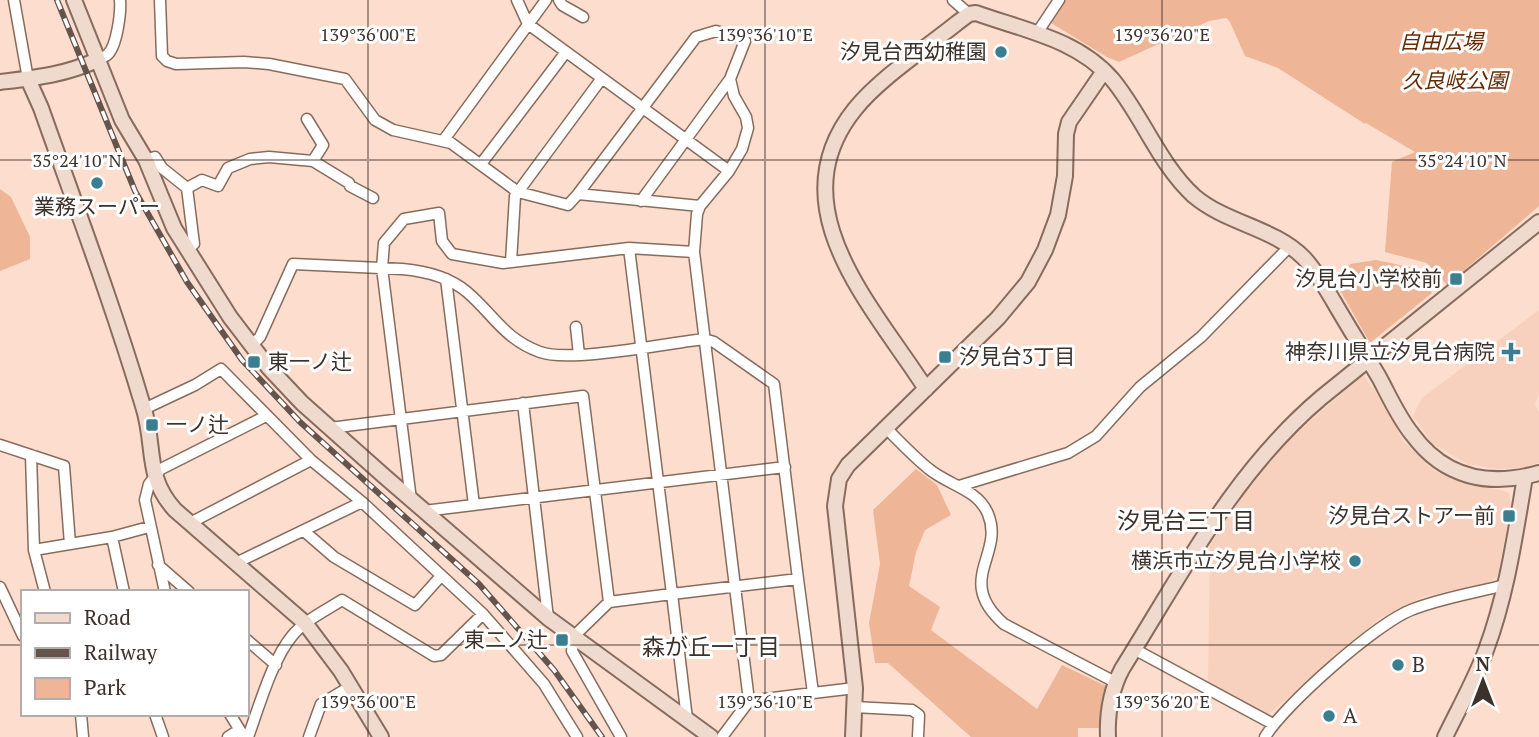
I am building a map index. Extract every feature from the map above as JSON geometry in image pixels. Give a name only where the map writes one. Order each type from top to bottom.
[{"type":"street","points":[[14,0],[28,79],[41,107],[144,409],[154,476],[162,496],[306,623],[326,648],[381,737]]},
{"type":"street","points":[[74,0],[122,120],[146,160],[166,211],[251,346],[286,387],[548,618],[711,737]]},
{"type":"street","points":[[0,82],[74,71],[107,55],[113,48],[120,0]]},
{"type":"street","points":[[160,0],[162,56],[167,61],[186,65],[244,62],[269,64],[345,79],[375,120],[394,130],[451,143],[518,192],[568,205],[696,37],[706,33],[724,32],[743,38],[745,41],[730,79],[641,201]]},
{"type":"street","points":[[517,0],[528,24],[729,171]]},
{"type":"street","points":[[443,141],[546,0]]},
{"type":"street","points":[[559,0],[562,5],[583,17]]},
{"type":"street","points":[[953,0],[970,14]]},
{"type":"street","points":[[1037,33],[1059,0]]},
{"type":"street","points":[[926,389],[842,260],[827,216],[825,179],[838,138],[854,110],[871,92],[970,14],[976,13],[1075,49],[1104,71],[1172,169],[1195,196],[1228,219],[1269,234],[1290,246],[1311,267],[1412,435],[1434,457],[1449,468],[1481,479],[1511,480],[1532,475],[1486,651],[1445,737]]},
{"type":"street","points":[[481,164],[566,52]]},
{"type":"street","points":[[853,737],[855,688],[835,496],[839,479],[848,465],[1006,309],[1036,269],[1058,215],[1065,176],[1066,134],[1069,122],[1104,71]]},
{"type":"street","points":[[510,262],[515,196],[602,78]]},
{"type":"street","points":[[722,737],[749,701],[694,252],[696,214],[729,171],[742,149],[748,128],[746,117],[734,96],[730,79]]},
{"type":"street","points":[[307,119],[323,145],[313,161]]},
{"type":"street","points":[[146,160],[155,158],[162,168],[187,188],[194,244],[187,248]]},
{"type":"street","points":[[187,188],[202,180],[218,186],[228,168],[250,159],[269,158],[313,161],[373,198]]},
{"type":"street","points":[[578,194],[700,206]]},
{"type":"street","points":[[411,500],[382,268],[384,243],[404,219],[439,213],[442,241],[452,254],[503,263],[629,248],[694,252]]},
{"type":"street","points":[[1108,737],[1115,682],[1229,497],[1263,453],[1300,415],[1539,222]]},
{"type":"street","points":[[959,486],[1068,453],[1096,436],[1140,387],[1200,337],[1290,246]]},
{"type":"street","points":[[629,248],[687,719]]},
{"type":"street","points":[[251,346],[260,337],[293,264],[418,270],[446,279],[468,293],[498,326],[527,347],[543,354],[579,355],[704,339],[714,342],[774,384],[813,693]]},
{"type":"street","points":[[446,279],[474,505]]},
{"type":"street","points":[[576,327],[579,355]]},
{"type":"street","points":[[144,409],[195,385],[221,369],[311,460],[362,502],[482,614],[544,684],[577,737]]},
{"type":"street","points":[[330,428],[583,396],[609,602]]},
{"type":"street","points":[[523,403],[548,618]]},
{"type":"street","points":[[164,590],[149,527],[145,491],[161,470],[266,416]]},
{"type":"street","points":[[886,428],[930,470],[974,495],[983,504],[991,524],[991,538],[981,578],[984,600],[991,612],[1004,624],[1115,682]]},
{"type":"street","points":[[0,445],[64,466],[70,544]]},
{"type":"street","points":[[31,455],[34,550],[44,590]]},
{"type":"street","points":[[190,523],[311,460]]},
{"type":"street","points":[[424,511],[785,467]]},
{"type":"street","points":[[236,563],[362,502]]},
{"type":"street","points":[[34,550],[112,537],[149,527]]},
{"type":"street","points":[[304,531],[334,557],[415,605],[441,576]]},
{"type":"street","points":[[112,537],[124,590]]},
{"type":"street","points":[[158,565],[187,590]]},
{"type":"street","points":[[621,737],[572,651],[573,637],[609,602],[798,579]]},
{"type":"street","points":[[1265,737],[1273,724],[1336,666],[1395,618],[1428,604],[1505,585]]},
{"type":"street","points":[[0,587],[21,632]]},
{"type":"street","points":[[244,734],[291,637],[306,623],[342,600],[434,656],[441,655],[482,614]]},
{"type":"street","points":[[248,641],[276,665]]},
{"type":"street","points":[[1134,649],[1273,724]]},
{"type":"street","points":[[310,737],[321,704],[351,686]]},
{"type":"street","points":[[749,701],[855,688]]},
{"type":"street","points":[[854,707],[912,710],[919,715],[918,737]]},
{"type":"street","points":[[81,716],[83,737]]},
{"type":"street","points":[[158,716],[163,737]]},
{"type":"street","points":[[231,716],[244,734]]},
{"type":"street","points":[[228,737],[244,734]]},
{"type":"shaded area","name":"神奈川県立汐見台病院","points":[[1539,310],[1539,393],[1535,404],[1539,412],[1539,463],[1498,469],[1467,464],[1432,443],[1413,416],[1422,398]]},
{"type":"shaded area","name":"横浜市立汐見台小学校","points":[[1362,376],[1377,394],[1404,442],[1435,471],[1471,485],[1509,493],[1511,502],[1498,576],[1490,582],[1422,597],[1380,618],[1268,715],[1208,683],[1210,545],[1277,450]]},
{"type":"green space","name":"久良岐公園","points":[[1064,0],[1539,0],[1539,206],[1447,285],[1427,263],[1385,252],[1392,162],[1415,152],[1365,124],[1278,68],[1245,56],[1226,18],[1209,21],[1119,62],[1051,23]]},
{"type":"green space","points":[[0,189],[11,197],[30,237],[30,259],[0,271]]},
{"type":"green space","points":[[1376,260],[1414,268],[1432,293],[1370,343],[1337,285],[1344,280],[1350,264]]},
{"type":"green space","points":[[916,469],[937,485],[951,515],[925,530],[916,552],[909,586],[940,607],[931,630],[1037,709],[1062,665],[1106,686],[1100,728],[1078,728],[1078,737],[971,737],[888,663],[875,663],[869,623],[880,564],[873,510]]},
{"type":"railway","points":[[57,0],[135,191],[187,282],[242,360],[300,422],[479,584],[554,670],[602,737]]},
{"type":"place","name":"汐見台西幼稚園","points":[[1001,52]]},
{"type":"place","name":"業務スーパー","points":[[97,183]]},
{"type":"place","name":"汐見台小学校前","points":[[1456,279]]},
{"type":"place","name":"神奈川県立汐見台病院","points":[[1511,352]]},
{"type":"place","name":"汐見台3丁目","points":[[945,357]]},
{"type":"place","name":"東一ノ辻","points":[[254,362]]},
{"type":"place","name":"一ノ辻","points":[[152,425]]},
{"type":"place","name":"汐見台ストアー前","points":[[1509,516]]},
{"type":"place","name":"横浜市立汐見台小学校","points":[[1355,561]]},
{"type":"place","name":"東二ノ辻","points":[[562,640]]},
{"type":"place","name":"B","points":[[1398,665]]},
{"type":"place","name":"A","points":[[1329,716]]},
{"type":"district","name":"汐見台三丁目","points":[[1186,521]]},
{"type":"district","name":"森が丘一丁目","points":[[711,647]]},
{"type":"park label","name":"自由広場","points":[[1441,42]]}]
